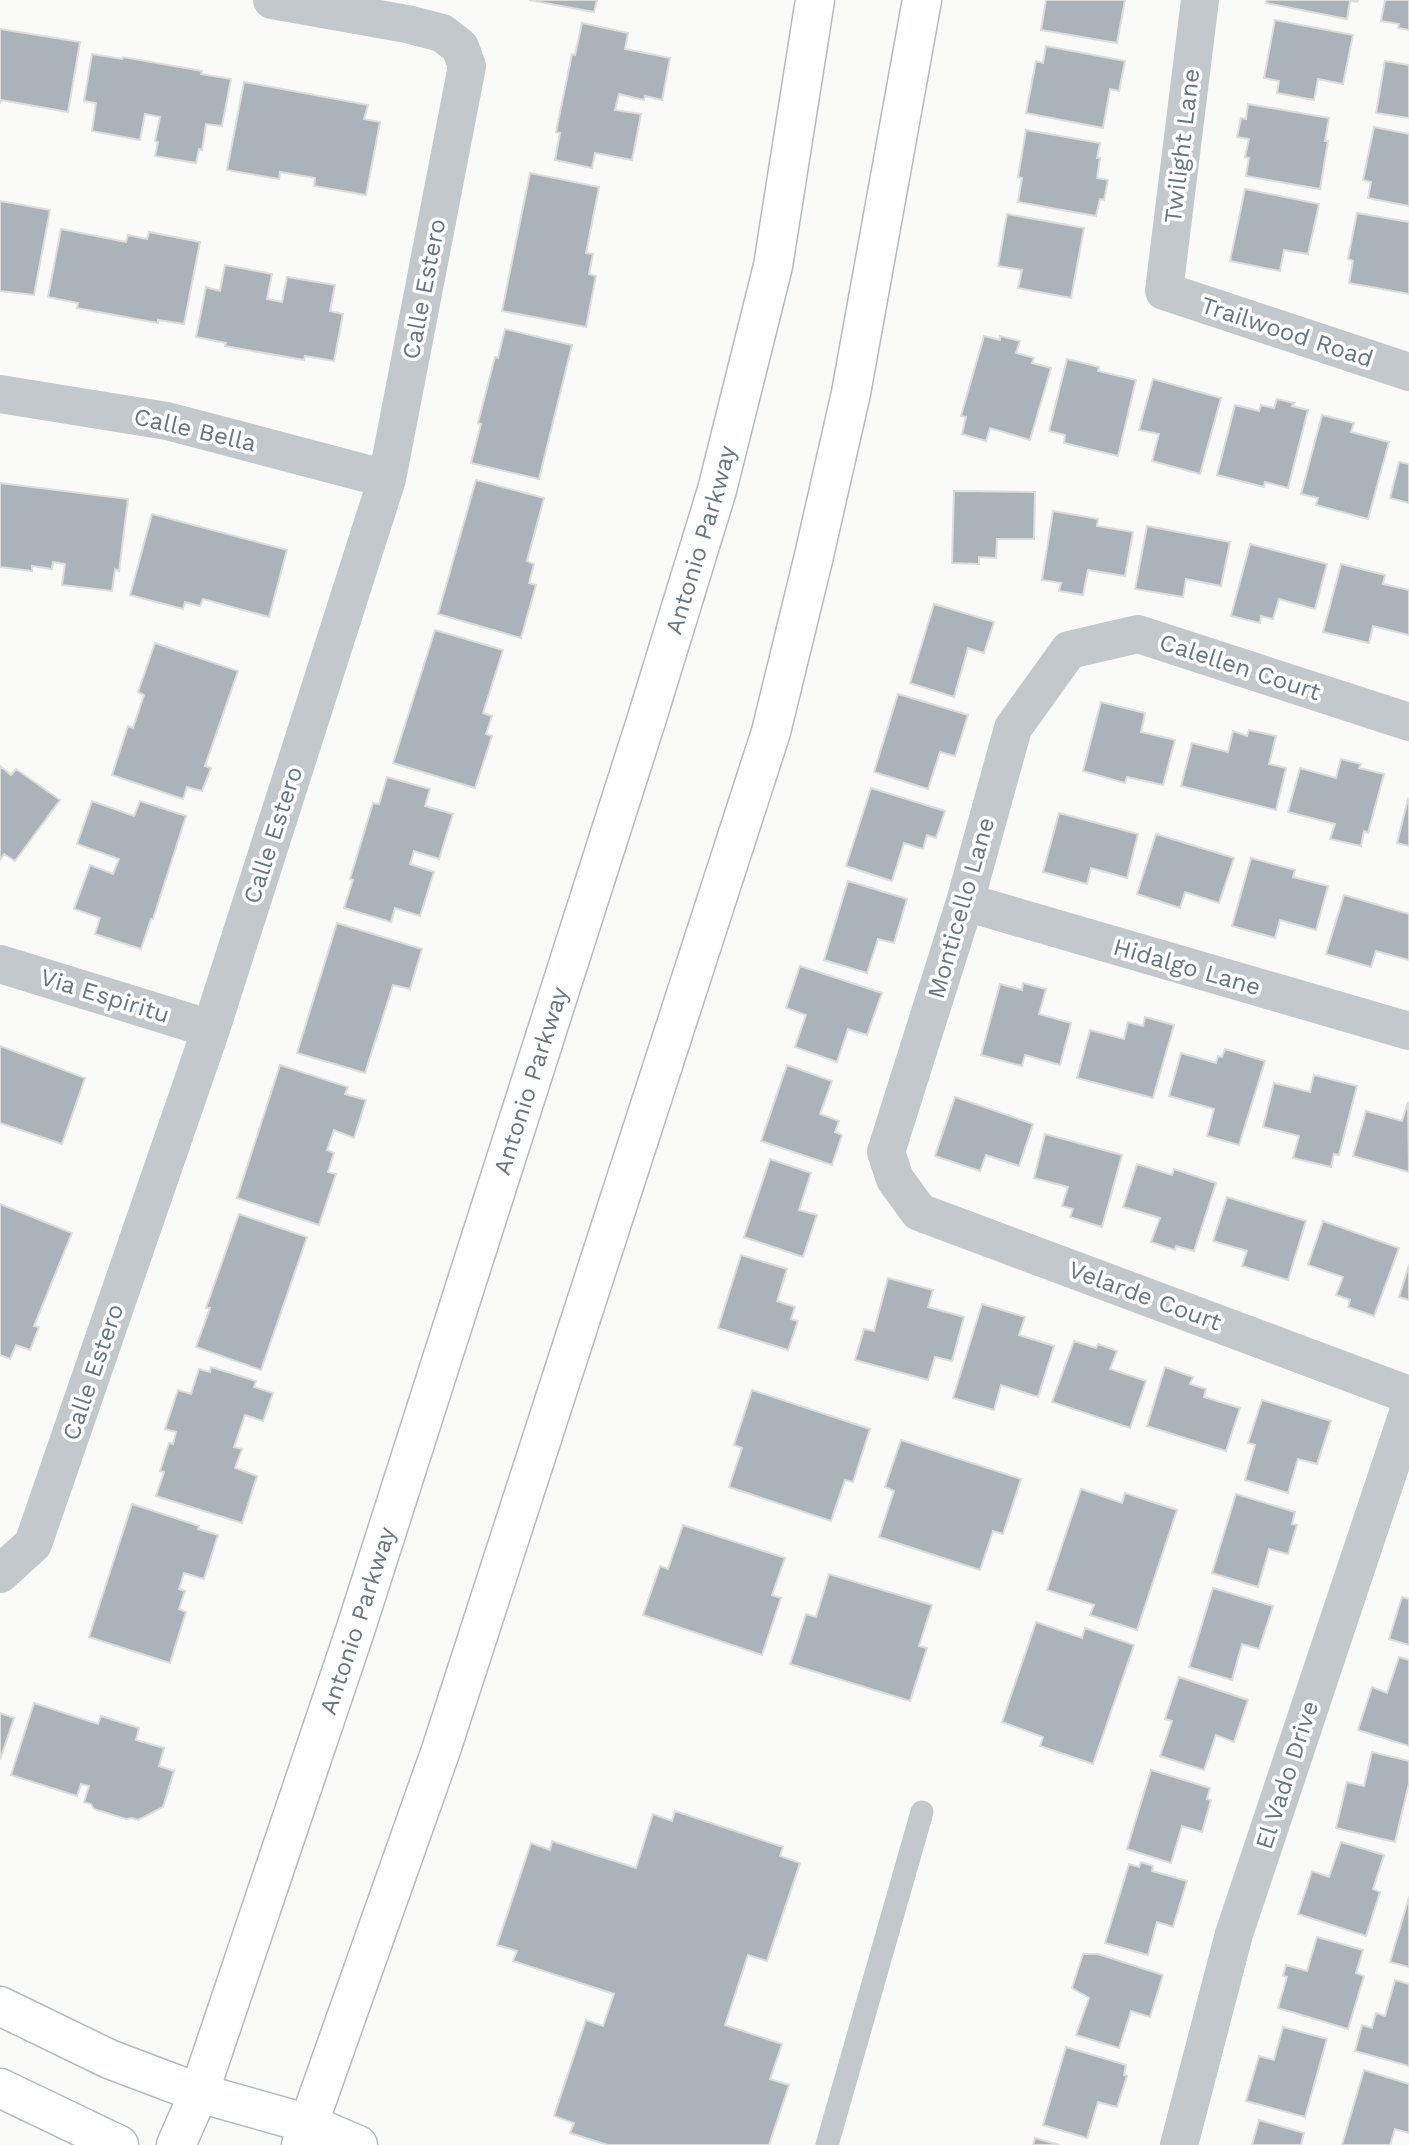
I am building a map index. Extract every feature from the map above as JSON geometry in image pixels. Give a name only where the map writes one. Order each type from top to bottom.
[{"type":"main road","name":"Antonio Parkway","points":[[176,2145],[199,2093],[384,1539],[643,731],[717,490],[773,266],[816,0]]},
{"type":"main road","points":[[305,2134],[458,1698],[771,732],[850,393],[922,0]]},
{"type":"main road","points":[[0,2006],[109,2059],[305,2134],[358,2145]]},
{"type":"main road","points":[[0,2088],[119,2145]]},
{"type":"street","name":"Calle Estero","points":[[0,1574],[33,1544],[211,1029],[387,479],[467,66],[460,47],[442,33],[407,24],[272,0]]},
{"type":"street","name":"Twilight Lane","points":[[1164,291],[1200,0]]},
{"type":"street","name":"Trailwood Road","points":[[1164,291],[1409,372]]},
{"type":"street","name":"Calle Bella","points":[[0,394],[167,421],[387,479]]},
{"type":"street","name":"Calellen Court","points":[[1069,650],[1138,634],[1409,722]]},
{"type":"street","name":"Monticello Lane","points":[[895,1179],[887,1152],[965,902],[1013,728],[1069,650]]},
{"type":"street","name":"Hidalgo Lane","points":[[965,902],[1409,1031]]},
{"type":"street","name":"Via Espiritu","points":[[0,964],[211,1029]]},
{"type":"street","name":"Velarde Court","points":[[895,1179],[919,1212],[1409,1395]]},
{"type":"street","name":"El Vado Drive","points":[[1179,2145],[1234,1934],[1409,1410]]},
{"type":"lane","points":[[827,2145],[922,1812]]},
{"type":"building","points":[[529,0],[597,0],[594,12]]},
{"type":"building","points":[[1046,0],[1125,0],[1117,43],[1041,30]]},
{"type":"building","points":[[1267,0],[1358,0],[1350,1],[1347,19],[1266,3]]},
{"type":"building","points":[[1385,0],[1409,0],[1409,30],[1398,28],[1399,24],[1381,21]]},
{"type":"building","points":[[1275,20],[1353,35],[1343,84],[1318,79],[1314,100],[1277,93],[1279,81],[1264,78]]},
{"type":"building","points":[[582,23],[628,33],[625,49],[670,58],[662,100],[645,96],[644,100],[619,94],[615,110],[641,114],[632,160],[595,153],[592,168],[555,160],[560,133],[556,132],[572,54],[575,55]]},
{"type":"building","points":[[0,29],[80,42],[68,112],[1,100],[0,104]]},
{"type":"building","points":[[1046,46],[1125,61],[1119,91],[1110,89],[1103,128],[1026,113],[1036,61],[1043,63]]},
{"type":"building","points":[[92,54],[202,71],[201,74],[231,79],[222,126],[206,124],[202,150],[199,149],[196,163],[155,156],[160,117],[145,114],[140,140],[92,131],[96,103],[84,101]]},
{"type":"building","points":[[1385,61],[1409,65],[1409,118],[1376,113]]},
{"type":"building","points":[[244,82],[368,105],[364,119],[380,122],[366,195],[314,186],[315,178],[280,172],[279,179],[227,170]]},
{"type":"building","points":[[1248,104],[1329,118],[1320,189],[1246,176],[1249,158],[1245,157],[1249,139],[1237,137],[1241,118],[1246,119]]},
{"type":"building","points":[[1374,127],[1409,134],[1409,206],[1368,198],[1371,182],[1363,180]]},
{"type":"building","points":[[1026,130],[1100,143],[1097,178],[1108,180],[1104,200],[1100,199],[1096,216],[1018,202],[1022,178],[1018,177]]},
{"type":"building","points":[[530,173],[599,187],[586,253],[593,254],[589,274],[596,276],[586,327],[502,311]]},
{"type":"building","points":[[1245,189],[1319,204],[1308,254],[1284,250],[1280,271],[1230,261]]},
{"type":"building","points":[[0,201],[50,210],[34,295],[0,291]]},
{"type":"building","points":[[1357,213],[1409,222],[1409,294],[1349,283],[1353,261],[1348,259]]},
{"type":"building","points":[[1007,214],[1084,228],[1071,298],[1018,288],[1022,270],[998,266]]},
{"type":"building","points":[[61,229],[126,242],[128,235],[147,239],[149,232],[200,242],[184,324],[158,320],[158,323],[77,308],[78,303],[48,297]]},
{"type":"building","points":[[225,265],[272,274],[267,299],[282,302],[287,277],[335,285],[330,311],[343,314],[334,361],[305,356],[304,360],[225,346],[226,343],[196,337],[206,287],[220,291]]},
{"type":"building","points":[[505,329],[572,345],[539,479],[471,463],[481,424],[478,423]]},
{"type":"building","points":[[984,336],[1000,340],[1000,336],[1020,341],[1016,353],[1034,358],[1032,363],[1051,368],[1030,440],[990,428],[986,441],[962,434],[966,417],[961,416]]},
{"type":"building","points":[[1067,359],[1099,367],[1098,371],[1136,380],[1118,456],[1064,443],[1065,435],[1049,431]]},
{"type":"building","points":[[1153,379],[1221,398],[1200,474],[1152,461],[1159,434],[1139,430]]},
{"type":"building","points":[[1277,399],[1308,410],[1288,488],[1265,482],[1264,487],[1217,475],[1235,405],[1259,411],[1261,405],[1274,408]]},
{"type":"building","points":[[1322,415],[1354,423],[1351,432],[1389,442],[1368,519],[1316,505],[1318,498],[1301,494]]},
{"type":"building","points":[[1399,462],[1409,464],[1409,503],[1390,498]]},
{"type":"building","points":[[476,480],[544,498],[527,561],[534,564],[529,583],[536,585],[521,638],[438,614]]},
{"type":"building","points":[[0,483],[128,499],[119,571],[115,569],[112,591],[62,585],[65,564],[53,562],[52,569],[32,566],[32,571],[0,567]]},
{"type":"building","points":[[954,491],[1035,492],[1034,539],[997,539],[996,558],[979,557],[979,564],[952,563]]},
{"type":"building","points":[[1053,511],[1098,519],[1097,526],[1133,532],[1125,576],[1088,570],[1083,595],[1059,591],[1061,583],[1042,580]]},
{"type":"building","points":[[152,514],[287,550],[269,617],[203,599],[200,606],[185,602],[183,609],[130,595]]},
{"type":"building","points":[[1147,526],[1230,542],[1221,586],[1186,579],[1183,597],[1135,589]]},
{"type":"building","points":[[1250,544],[1327,564],[1315,609],[1279,599],[1273,619],[1261,616],[1260,623],[1231,616]]},
{"type":"building","points":[[1341,564],[1385,575],[1383,584],[1409,590],[1409,635],[1373,626],[1369,643],[1323,632]]},
{"type":"building","points":[[934,604],[994,622],[984,653],[968,648],[954,697],[910,683]]},
{"type":"building","points":[[435,630],[503,650],[483,713],[492,716],[486,734],[492,736],[475,788],[393,763]]},
{"type":"building","points":[[155,643],[238,671],[205,766],[211,768],[202,791],[187,787],[183,799],[112,775],[128,726],[133,728],[144,695],[138,692]]},
{"type":"building","points":[[898,694],[968,715],[955,756],[940,752],[928,789],[874,772]]},
{"type":"building","points":[[1101,702],[1145,713],[1141,732],[1175,740],[1163,785],[1127,777],[1125,783],[1083,771]]},
{"type":"building","points":[[1249,730],[1276,736],[1269,764],[1286,768],[1276,810],[1181,786],[1192,743],[1228,752],[1233,731],[1247,736]]},
{"type":"building","points":[[1341,759],[1361,764],[1359,768],[1384,774],[1368,833],[1364,831],[1361,846],[1330,839],[1335,824],[1288,812],[1300,768],[1336,778]]},
{"type":"building","points":[[0,766],[11,775],[16,769],[60,800],[15,861],[4,854],[0,860]]},
{"type":"building","points":[[387,777],[430,789],[425,806],[453,814],[439,859],[414,851],[410,864],[434,872],[420,916],[395,908],[391,922],[344,908],[373,803],[379,804]]},
{"type":"building","points":[[871,788],[945,811],[936,838],[927,835],[923,849],[904,843],[892,881],[846,866]]},
{"type":"building","points":[[1409,800],[1409,846],[1397,843]]},
{"type":"building","points":[[92,801],[134,816],[140,801],[186,816],[141,949],[95,934],[100,918],[74,909],[90,865],[113,874],[119,859],[77,844]]},
{"type":"building","points":[[1059,813],[1138,834],[1127,878],[1091,868],[1087,884],[1043,872]]},
{"type":"building","points":[[1156,834],[1234,858],[1219,903],[1185,892],[1180,908],[1137,894]]},
{"type":"building","points":[[1251,858],[1295,870],[1293,877],[1328,886],[1316,930],[1280,920],[1275,938],[1232,926]]},
{"type":"building","points":[[848,881],[907,899],[894,943],[878,939],[867,973],[824,960]]},
{"type":"building","points":[[1344,895],[1409,914],[1409,960],[1376,951],[1371,967],[1326,954]]},
{"type":"building","points":[[337,923],[422,949],[410,989],[393,985],[365,1073],[297,1053]]},
{"type":"building","points":[[800,966],[882,993],[867,1035],[848,1029],[837,1062],[795,1047],[806,1015],[786,1008]]},
{"type":"building","points":[[1023,983],[1046,989],[1039,1014],[1071,1023],[1060,1065],[1025,1055],[1022,1066],[981,1055],[1000,984],[1022,990]]},
{"type":"building","points":[[1145,1017],[1174,1025],[1153,1098],[1077,1078],[1090,1030],[1124,1039],[1128,1022],[1143,1026]]},
{"type":"building","points":[[0,1046],[85,1078],[62,1144],[0,1123]]},
{"type":"building","points":[[1225,1049],[1265,1061],[1239,1145],[1207,1136],[1214,1109],[1169,1096],[1181,1053],[1216,1063],[1218,1056],[1222,1057]]},
{"type":"building","points":[[280,1065],[348,1087],[345,1094],[366,1100],[354,1138],[334,1130],[327,1150],[334,1153],[328,1172],[336,1174],[319,1225],[237,1198]]},
{"type":"building","points":[[787,1065],[832,1081],[820,1114],[839,1121],[835,1132],[842,1135],[832,1165],[761,1141]]},
{"type":"building","points":[[1314,1075],[1357,1086],[1339,1155],[1334,1154],[1331,1167],[1293,1158],[1299,1136],[1263,1127],[1274,1083],[1310,1092]]},
{"type":"building","points":[[955,1097],[1033,1124],[1019,1166],[986,1155],[980,1171],[935,1156]]},
{"type":"building","points":[[1408,1102],[1409,1172],[1353,1156],[1366,1111],[1402,1121]]},
{"type":"building","points":[[1045,1134],[1122,1155],[1102,1227],[1070,1217],[1073,1209],[1062,1206],[1068,1187],[1034,1178]]},
{"type":"building","points":[[770,1159],[811,1173],[799,1210],[817,1215],[803,1257],[744,1237]]},
{"type":"building","points":[[1137,1164],[1172,1175],[1174,1169],[1216,1183],[1194,1251],[1176,1246],[1175,1250],[1151,1242],[1160,1218],[1123,1207]]},
{"type":"building","points":[[1227,1197],[1306,1221],[1288,1280],[1242,1266],[1247,1251],[1213,1241]]},
{"type":"building","points":[[0,1204],[72,1233],[34,1326],[39,1327],[30,1350],[16,1345],[10,1359],[0,1355]]},
{"type":"building","points":[[239,1214],[307,1237],[261,1370],[196,1347],[210,1308],[206,1308]]},
{"type":"building","points":[[1323,1221],[1399,1248],[1374,1316],[1348,1307],[1350,1300],[1336,1295],[1343,1277],[1308,1265]]},
{"type":"building","points":[[741,1255],[787,1269],[777,1301],[795,1307],[791,1319],[798,1321],[788,1350],[718,1328]]},
{"type":"building","points":[[1409,1265],[1409,1300],[1399,1297]]},
{"type":"building","points":[[888,1278],[933,1290],[928,1307],[964,1317],[952,1361],[935,1357],[928,1380],[855,1360],[864,1329],[874,1331]]},
{"type":"building","points":[[982,1304],[1025,1317],[1019,1335],[1054,1346],[1038,1397],[1001,1385],[994,1410],[953,1398]]},
{"type":"building","points":[[1074,1341],[1096,1348],[1098,1344],[1117,1351],[1110,1369],[1146,1381],[1130,1428],[1052,1402]]},
{"type":"building","points":[[211,1367],[256,1381],[254,1387],[273,1393],[263,1421],[245,1415],[234,1447],[242,1449],[235,1468],[257,1476],[242,1523],[156,1496],[164,1472],[160,1471],[169,1443],[173,1444],[176,1432],[165,1429],[178,1390],[191,1394],[199,1369],[210,1372]]},
{"type":"building","points":[[1165,1367],[1193,1377],[1190,1384],[1206,1389],[1204,1397],[1240,1408],[1226,1451],[1147,1426]]},
{"type":"building","points":[[752,1390],[870,1429],[853,1482],[845,1480],[831,1521],[729,1487],[742,1448],[734,1445]]},
{"type":"building","points":[[1262,1400],[1331,1421],[1317,1464],[1298,1459],[1288,1493],[1245,1480],[1255,1445],[1248,1443]]},
{"type":"building","points":[[901,1440],[1021,1479],[1003,1534],[993,1531],[980,1570],[879,1537],[894,1491],[885,1487]]},
{"type":"building","points":[[1081,1489],[1122,1503],[1125,1493],[1177,1510],[1137,1630],[1090,1615],[1094,1605],[1047,1590]]},
{"type":"building","points":[[1236,1494],[1295,1512],[1292,1524],[1297,1525],[1288,1554],[1269,1549],[1258,1587],[1212,1573]]},
{"type":"building","points":[[132,1504],[218,1535],[204,1579],[184,1573],[179,1589],[185,1591],[179,1609],[186,1612],[170,1663],[89,1637]]},
{"type":"building","points":[[683,1525],[785,1558],[772,1595],[781,1598],[762,1655],[643,1615],[660,1566],[668,1569]]},
{"type":"building","points":[[829,1574],[932,1605],[919,1646],[927,1648],[910,1701],[790,1664],[806,1614],[816,1617]]},
{"type":"building","points":[[1213,1588],[1273,1606],[1259,1649],[1242,1644],[1232,1680],[1189,1667]]},
{"type":"building","points":[[1402,1597],[1409,1599],[1409,1645],[1389,1639]]},
{"type":"building","points":[[1036,1622],[1082,1638],[1085,1628],[1134,1645],[1093,1764],[1040,1746],[1043,1737],[1002,1722]]},
{"type":"building","points":[[1399,1657],[1409,1660],[1409,1746],[1358,1730],[1372,1687],[1387,1693]]},
{"type":"building","points":[[1179,1677],[1248,1700],[1234,1742],[1216,1735],[1204,1770],[1160,1756],[1172,1721],[1165,1719]]},
{"type":"building","points":[[34,1703],[98,1724],[101,1716],[139,1728],[136,1740],[164,1748],[159,1766],[174,1771],[163,1807],[138,1820],[126,1819],[94,1809],[91,1804],[84,1802],[89,1786],[81,1784],[77,1796],[11,1775]]},
{"type":"building","points":[[0,1713],[14,1718],[0,1760]]},
{"type":"building","points":[[1372,1752],[1409,1761],[1409,1783],[1395,1842],[1336,1828],[1347,1782],[1364,1786]]},
{"type":"building","points":[[1151,1770],[1210,1788],[1207,1799],[1211,1800],[1202,1832],[1182,1826],[1171,1863],[1127,1849]]},
{"type":"building","points":[[675,1811],[783,1847],[780,1856],[800,1863],[767,1961],[748,1955],[725,2025],[782,2044],[770,2079],[789,2085],[769,2145],[608,2145],[570,2133],[574,2123],[554,2116],[586,2020],[603,2026],[614,1994],[513,1961],[517,1951],[497,1945],[531,1843],[550,1850],[552,1841],[636,1868],[653,1814],[672,1821]]},
{"type":"building","points":[[1341,1842],[1384,1855],[1373,1889],[1380,1892],[1366,1936],[1298,1914],[1312,1871],[1329,1877]]},
{"type":"building","points":[[1141,1862],[1153,1866],[1152,1871],[1187,1881],[1173,1927],[1157,1922],[1148,1955],[1105,1943],[1129,1864],[1139,1867]]},
{"type":"building","points":[[1409,1897],[1409,1967],[1390,1962]]},
{"type":"building","points":[[1317,1937],[1363,1950],[1356,1973],[1364,1976],[1348,2029],[1278,2008],[1287,1977],[1283,1976],[1286,1965],[1307,1971]]},
{"type":"building","points":[[1083,1954],[1098,1954],[1163,1975],[1150,2017],[1131,2011],[1119,2048],[1076,2035],[1089,1998],[1072,1988]]},
{"type":"building","points":[[1395,1980],[1409,1984],[1409,2066],[1355,2051],[1362,2025],[1372,2028],[1376,2013],[1385,2016]]},
{"type":"building","points":[[1283,2027],[1327,2039],[1305,2117],[1246,2101],[1259,2056],[1274,2060]]},
{"type":"building","points":[[1066,2047],[1126,2065],[1124,2075],[1127,2076],[1117,2107],[1098,2102],[1087,2138],[1043,2125]]},
{"type":"building","points":[[1364,2070],[1409,2084],[1409,2133],[1395,2129],[1390,2145],[1342,2145]]},
{"type":"building","points":[[1259,2120],[1304,2133],[1301,2145],[1252,2145]]},
{"type":"building","points":[[1035,2138],[1060,2145],[1033,2145]]}]
